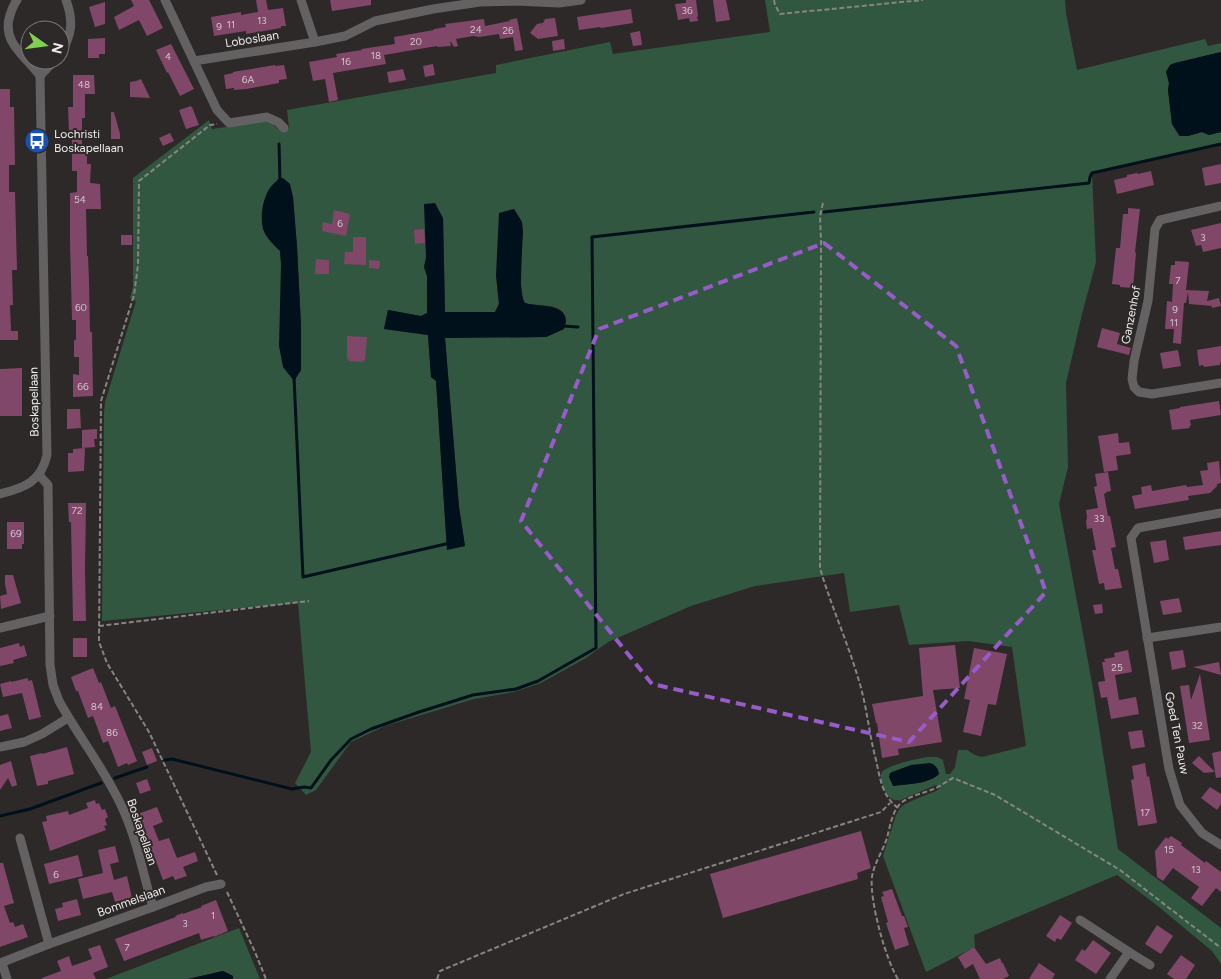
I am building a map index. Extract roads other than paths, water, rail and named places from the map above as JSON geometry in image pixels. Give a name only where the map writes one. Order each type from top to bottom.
[{"type":"street","points":[[17,0],[8,20],[10,38],[14,46],[40,76],[46,70]]},
{"type":"street","points":[[66,0],[72,24],[70,32]]},
{"type":"street","points":[[166,0],[217,110],[229,123],[267,117],[278,122],[284,128]]},
{"type":"street","points":[[301,0],[314,42]]},
{"type":"street","name":"Loboslaan","points":[[194,60],[345,36],[376,21],[432,4],[515,1],[559,3],[581,0]]},
{"type":"street","name":"Boskapellaan","points":[[40,76],[47,455],[45,465],[39,475],[48,485],[50,665],[53,685],[59,701],[114,791],[123,810],[132,833],[152,907]]},
{"type":"street","name":"Ganzenhof","points":[[1221,206],[1160,220],[1155,229],[1148,301],[1134,361],[1132,379],[1134,387],[1138,392],[1145,394],[1221,383]]},
{"type":"street","points":[[0,494],[28,484],[39,475]]},
{"type":"street","name":"Goed Ten Pauw","points":[[1221,513],[1138,528],[1131,538],[1169,769],[1180,805],[1202,833],[1221,845]]},
{"type":"street","points":[[0,628],[50,616]]},
{"type":"street","points":[[1147,638],[1221,627]]},
{"type":"street","points":[[0,748],[24,742],[42,734],[68,718]]},
{"type":"street","points":[[20,838],[49,944]]},
{"type":"street","name":"Bommelslaan","points":[[1,963],[206,887],[221,884]]},
{"type":"street","points":[[1080,920],[1150,965]]},
{"type":"street","points":[[1110,979],[1129,952]]},
{"type":"street","points":[[1,963],[7,979]]},
{"type":"water","points":[[1221,52],[1221,132],[1209,135],[1202,132],[1180,136],[1172,124],[1168,90],[1169,83],[1166,72],[1170,65],[1175,63]]},
{"type":"water","points":[[283,178],[290,184],[293,197],[297,246],[301,370],[294,381],[283,367],[279,346],[280,251],[266,235],[262,222],[263,207],[268,192],[277,181]]},
{"type":"water","points":[[435,203],[443,218],[445,312],[495,312],[499,304],[496,275],[499,213],[514,209],[522,222],[521,289],[525,303],[556,308],[565,315],[566,321],[564,329],[546,337],[445,338],[459,507],[465,546],[447,550],[436,381],[431,377],[428,335],[384,329],[388,310],[421,316],[427,313],[427,276],[424,267],[426,258],[424,204]]},
{"type":"water","points":[[930,763],[938,770],[939,774],[935,777],[918,783],[893,786],[889,777],[890,773],[911,765]]},
{"type":"water","points":[[223,971],[233,976],[233,979],[188,979]]},
{"type":"waterway","points":[[279,144],[280,181]]},
{"type":"waterway","points":[[824,212],[1089,183],[1092,173],[1221,144]]},
{"type":"waterway","points":[[165,760],[172,759],[292,789],[311,788],[331,760],[351,739],[371,729],[473,695],[516,689],[538,681],[596,648],[592,237],[814,212]]},
{"type":"waterway","points":[[563,326],[578,327]]},
{"type":"waterway","points":[[294,377],[303,577],[450,543]]},
{"type":"waterway","points":[[115,778],[147,767]]},
{"type":"waterway","points":[[0,816],[30,809],[101,783]]},
{"type":"place","name":"Lochristi Boskapellaan","points":[[37,141]]}]
